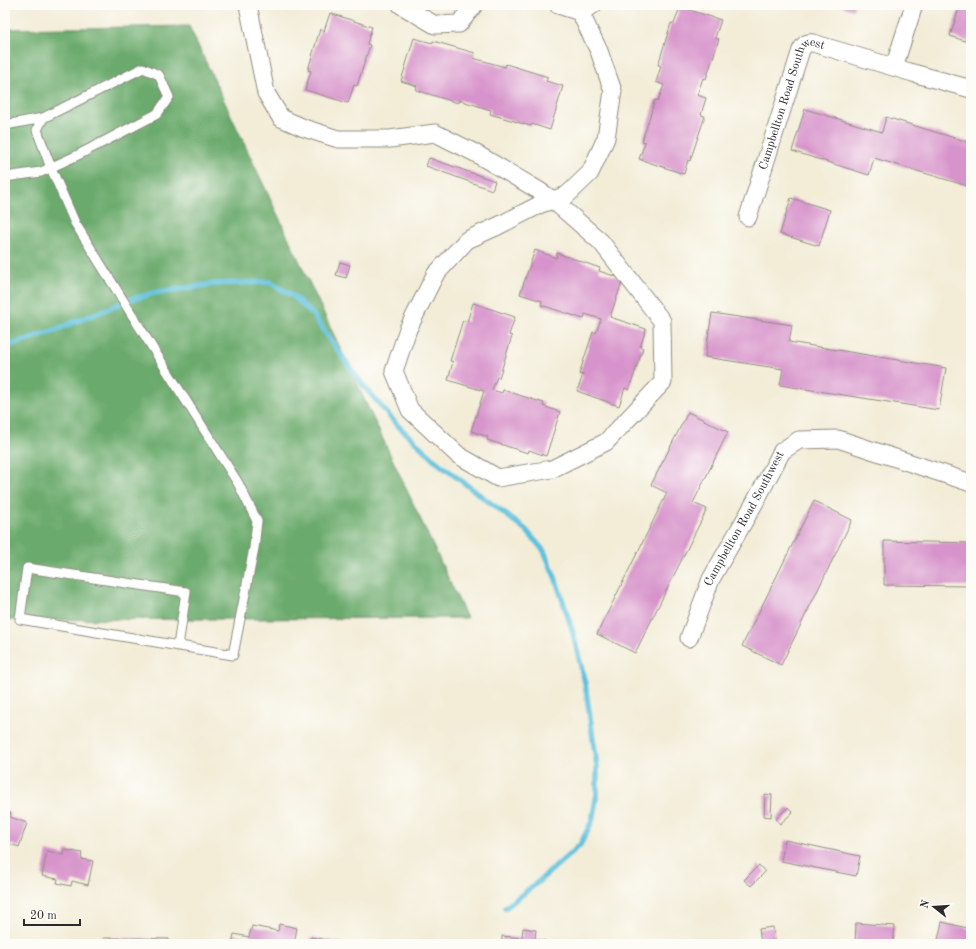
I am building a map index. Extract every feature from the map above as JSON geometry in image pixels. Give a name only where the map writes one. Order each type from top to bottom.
[{"type":"street","points":[[248,5],[266,92],[280,118],[304,128],[338,139],[390,139],[435,133],[482,157],[553,200],[601,242],[662,321],[662,382],[606,442],[552,469],[498,478],[458,455],[410,410],[394,371],[408,329],[435,275],[467,240],[541,204],[553,200],[567,195],[590,173],[606,138],[613,91],[587,9],[558,5]]},
{"type":"street","points":[[401,5],[435,24],[458,24],[474,5]]},
{"type":"street","points":[[894,67],[914,5]]},
{"type":"street","name":"Campbellton Road Southwest","points":[[748,218],[800,50],[808,42],[971,89]]},
{"type":"street","name":"Campbellton Road Southwest","points":[[689,638],[711,579],[755,502],[782,450],[799,440],[838,439],[971,483]]},
{"type":"lane","points":[[5,125],[44,118],[143,68],[159,74],[169,97],[157,114],[78,155],[41,172],[5,177]]},
{"type":"lane","points":[[44,118],[37,130],[51,168],[75,223],[238,483],[257,521],[254,548],[233,655],[178,646],[20,618],[27,568],[186,592],[178,646]]},
{"type":"green space","points":[[189,26],[467,618],[5,620],[5,29]]},
{"type":"building","points":[[838,5],[855,5],[853,10]]},
{"type":"building","points":[[960,5],[971,5],[971,43],[950,36]]},
{"type":"building","points":[[680,7],[721,20],[715,38],[719,39],[706,79],[703,78],[697,95],[706,98],[701,115],[705,116],[690,161],[688,160],[684,174],[639,159],[645,142],[642,141],[655,100],[658,101],[664,85],[656,82],[661,66],[658,65],[671,23],[674,24]]},
{"type":"building","points":[[330,13],[372,27],[367,44],[370,45],[357,86],[354,85],[348,103],[305,90],[311,71],[308,70],[320,29],[324,31]]},
{"type":"building","points":[[414,38],[432,43],[433,41],[475,53],[473,58],[505,67],[506,64],[548,77],[546,81],[563,86],[550,130],[490,114],[491,110],[459,100],[458,103],[416,90],[417,86],[401,81]]},
{"type":"building","points":[[805,109],[882,132],[886,117],[971,143],[971,187],[874,158],[869,175],[792,151]]},
{"type":"building","points":[[429,158],[495,181],[492,190],[426,166]]},
{"type":"building","points":[[791,198],[830,210],[819,246],[780,234]]},
{"type":"building","points":[[535,250],[556,258],[557,253],[600,268],[599,271],[623,279],[610,317],[646,329],[640,347],[643,348],[629,390],[625,388],[619,406],[577,391],[583,375],[579,374],[593,332],[596,333],[601,319],[585,314],[584,319],[541,305],[542,301],[520,294]]},
{"type":"building","points":[[340,262],[350,265],[346,278],[336,275]]},
{"type":"building","points":[[473,303],[515,317],[509,335],[512,336],[499,378],[497,377],[492,390],[502,393],[503,390],[544,403],[543,406],[560,412],[546,456],[529,450],[528,453],[487,440],[488,437],[471,431],[484,391],[448,380],[453,362],[450,361],[463,320],[467,322]]},
{"type":"building","points":[[712,313],[792,325],[789,342],[946,368],[939,410],[780,385],[783,369],[705,357]]},
{"type":"building","points":[[688,412],[728,432],[693,503],[707,509],[635,653],[597,634],[667,493],[651,485]]},
{"type":"building","points":[[814,501],[852,520],[781,665],[742,646]]},
{"type":"building","points":[[884,541],[971,543],[971,586],[884,585]]},
{"type":"building","points":[[765,794],[772,795],[771,817],[764,816]]},
{"type":"building","points":[[788,807],[793,812],[780,824],[776,819]]},
{"type":"building","points":[[5,811],[11,813],[10,817],[27,823],[19,847],[5,842]]},
{"type":"building","points":[[785,840],[860,856],[856,876],[781,861]]},
{"type":"building","points":[[65,850],[82,853],[81,859],[93,861],[88,885],[72,881],[71,886],[57,883],[58,879],[42,876],[47,851],[64,855]]},
{"type":"building","points":[[759,865],[765,872],[751,886],[744,880]]},
{"type":"building","points":[[942,922],[971,929],[971,944],[937,944]]},
{"type":"building","points":[[856,923],[895,926],[893,944],[855,944]]},
{"type":"building","points":[[279,924],[297,928],[294,944],[232,944],[234,934],[249,937],[252,926],[278,931]]},
{"type":"building","points":[[773,927],[775,940],[761,943],[759,929]]},
{"type":"building","points":[[523,928],[536,930],[535,939],[546,941],[546,944],[502,944],[502,936],[522,938]]},
{"type":"building","points":[[311,937],[343,943],[343,944],[310,944]]},
{"type":"building","points":[[103,938],[169,939],[169,944],[103,944]]},
{"type":"waterway","points":[[5,347],[55,330],[132,299],[159,292],[214,284],[269,282],[293,296],[313,315],[361,383],[397,425],[438,463],[526,530],[544,551],[555,577],[572,629],[585,683],[597,766],[597,794],[592,821],[580,845],[538,882],[505,908]]}]
